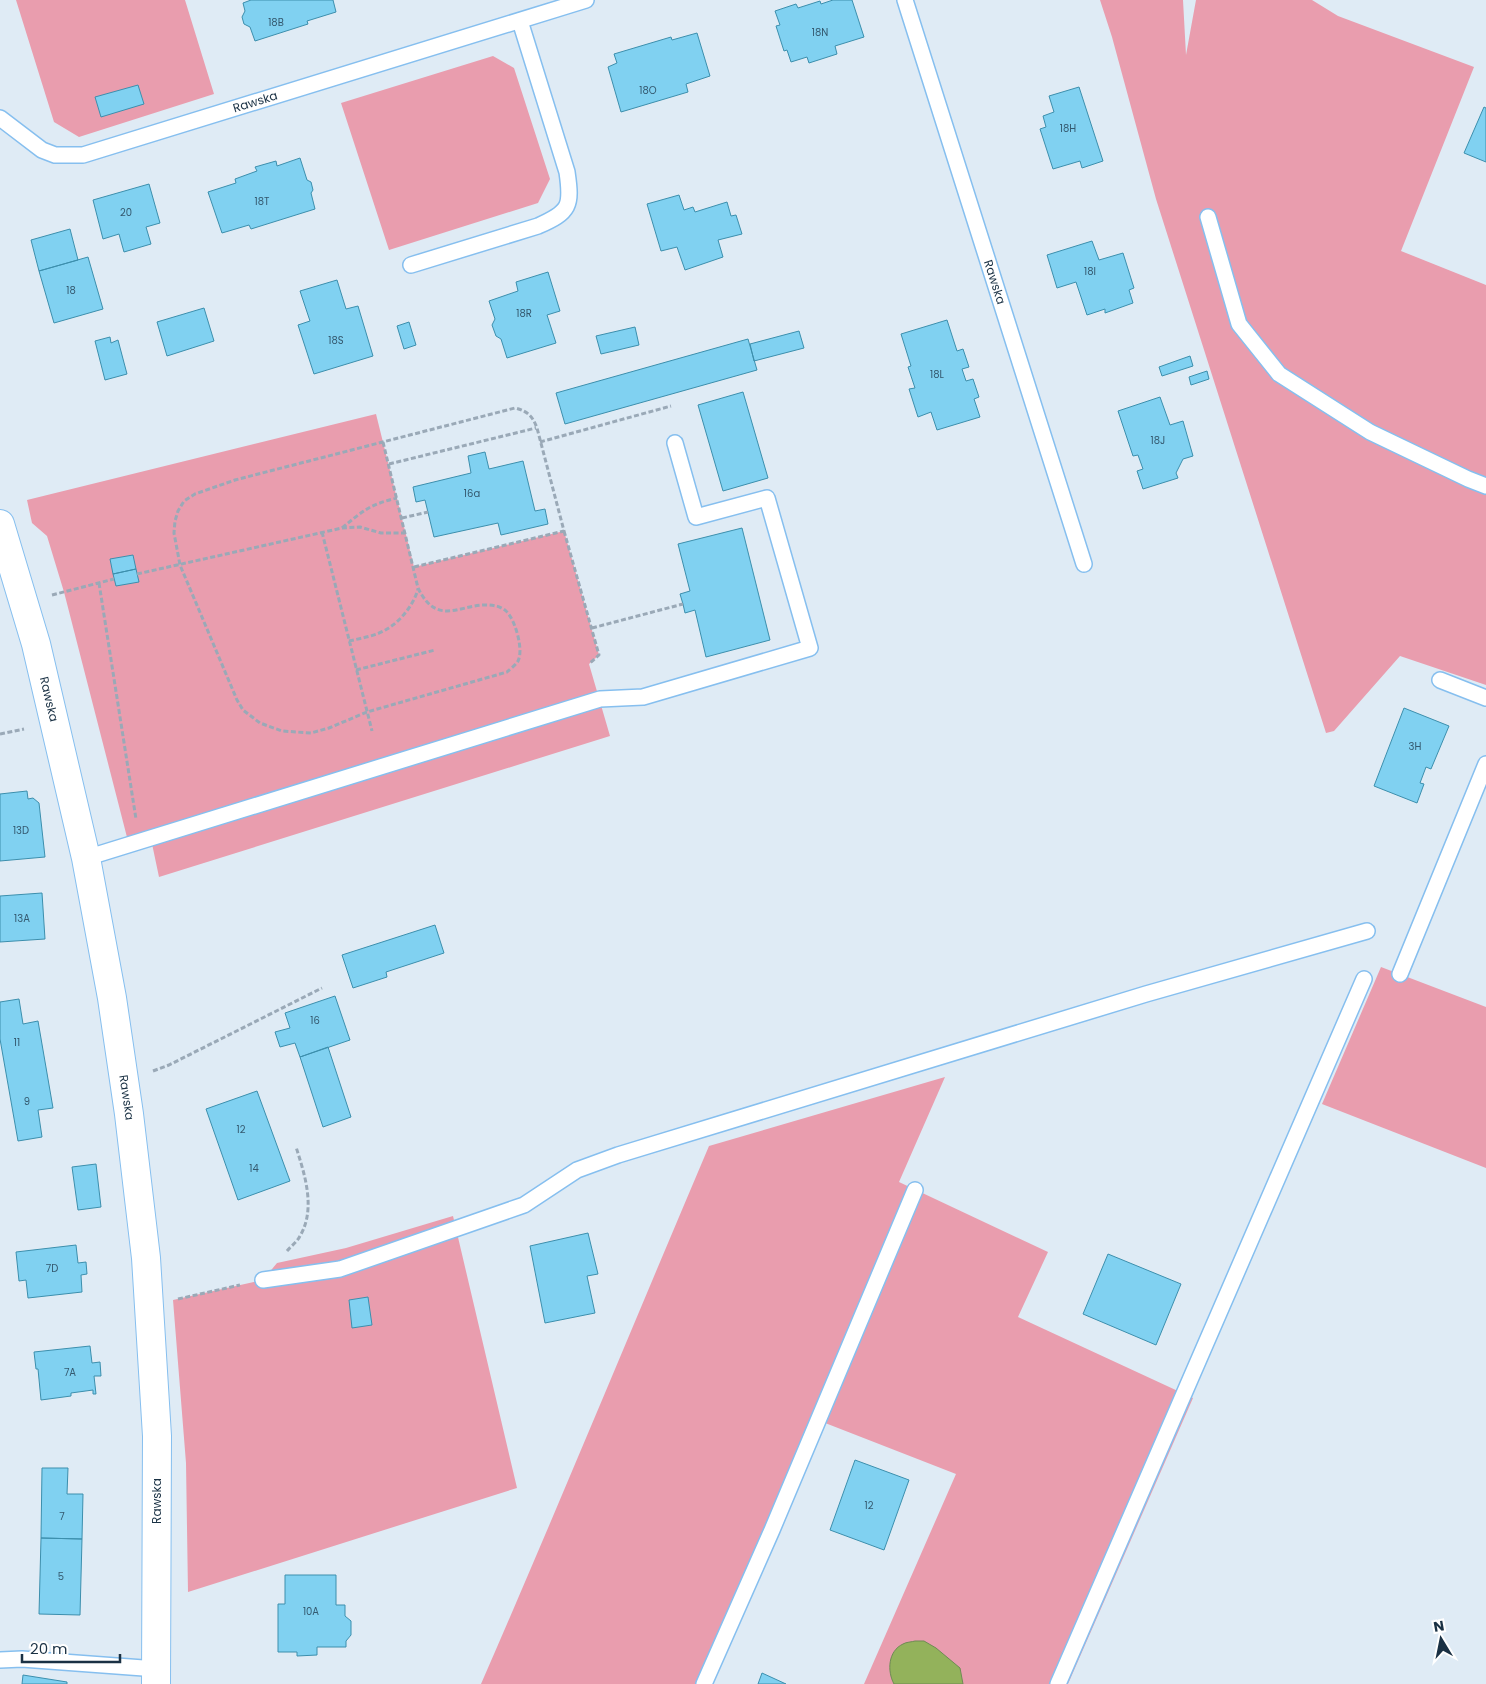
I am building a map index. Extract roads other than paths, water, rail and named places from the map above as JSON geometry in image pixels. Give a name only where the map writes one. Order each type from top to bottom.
[{"type":"street","name":"Rawska","points":[[0,524],[36,644],[86,858],[112,998],[124,1080],[146,1258],[157,1436],[156,1676]]},
{"type":"lane","name":"Rawska","points":[[0,118],[42,150],[56,155],[83,155],[586,0]]},
{"type":"lane","name":"Rawska","points":[[905,0],[1084,564]]},
{"type":"lane","points":[[411,265],[538,226],[557,218],[567,208],[570,193],[567,172],[520,20]]},
{"type":"lane","points":[[1208,218],[1239,324],[1279,374],[1370,432],[1468,480],[1486,486]]},
{"type":"lane","points":[[86,858],[600,699],[643,697],[810,648],[767,498],[696,516],[675,442]]},
{"type":"lane","points":[[1440,680],[1486,698]]},
{"type":"lane","points":[[1400,974],[1486,764]]},
{"type":"lane","points":[[263,1280],[340,1269],[524,1205],[577,1170],[618,1155],[1137,997],[1367,931]]},
{"type":"lane","points":[[1058,1684],[1364,979]]},
{"type":"lane","points":[[704,1684],[772,1530],[915,1190]]},
{"type":"lane","points":[[0,1660],[22,1659],[156,1676]]}]
